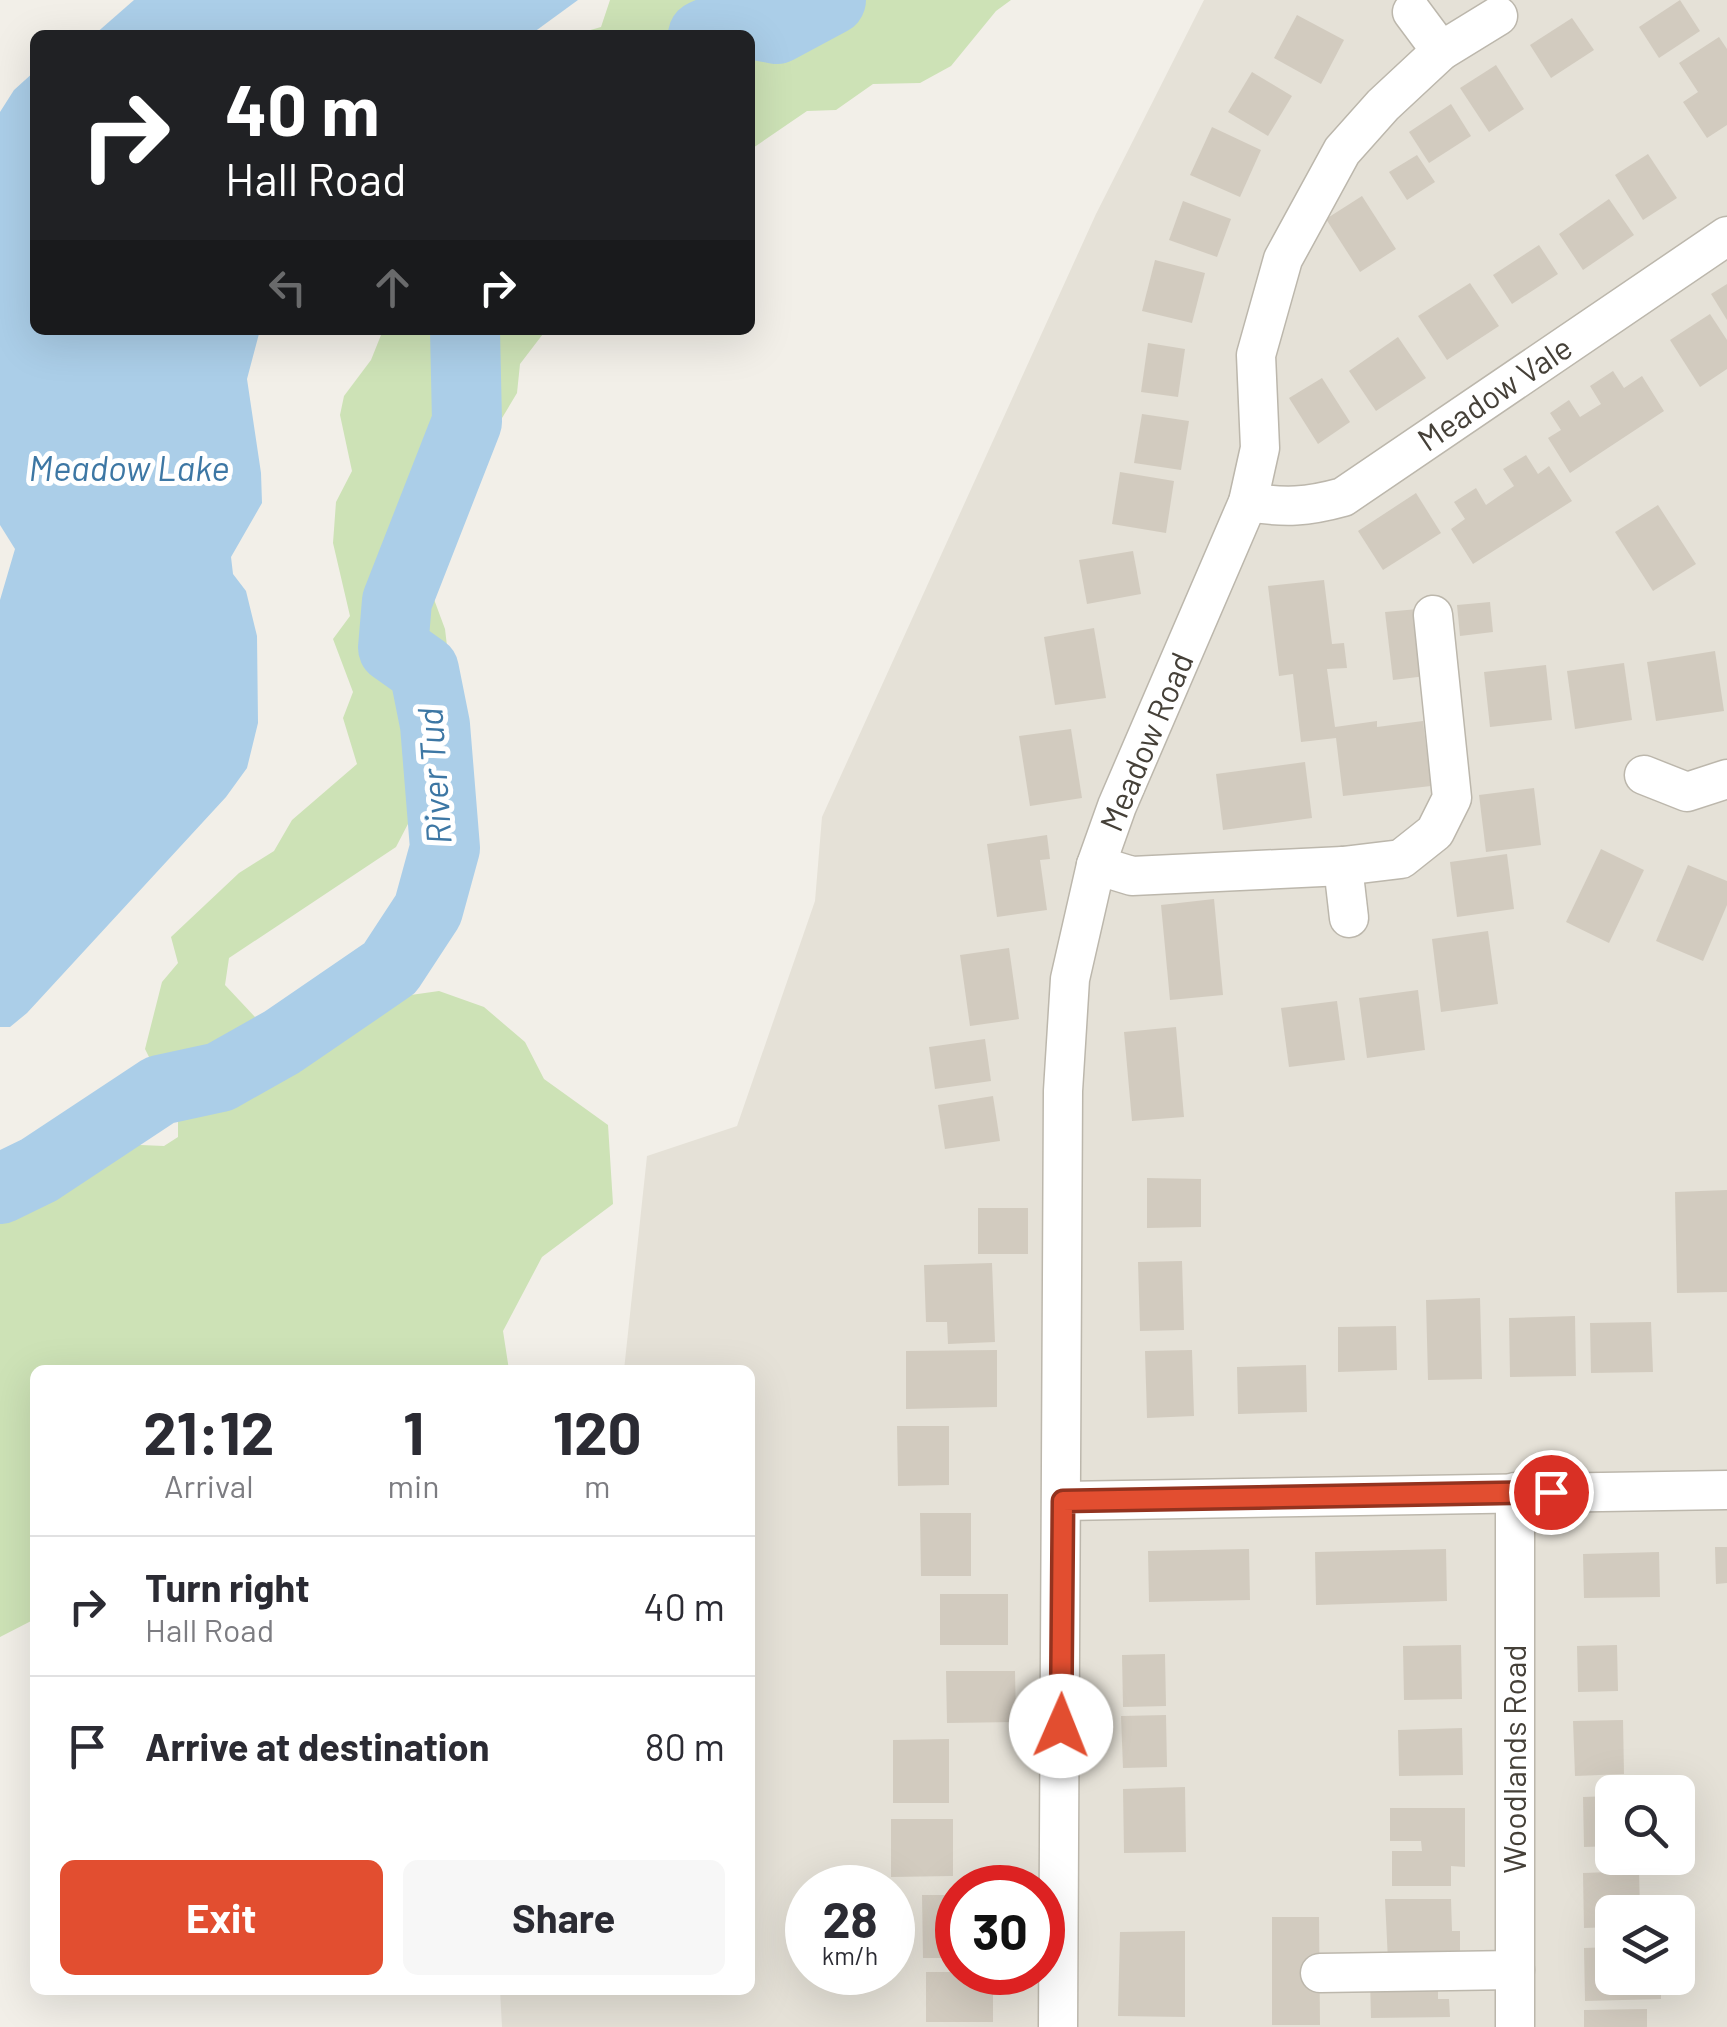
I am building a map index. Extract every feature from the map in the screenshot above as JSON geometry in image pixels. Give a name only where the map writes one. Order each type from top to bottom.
[{"type":"street","points":[[1412,12],[1441,51]]},
{"type":"street","name":"Meadow Road","points":[[1058,2027],[1063,1090],[1070,980],[1096,864],[1117,806],[1248,502],[1260,448],[1256,356],[1282,259],[1342,150],[1441,51],[1498,16]]},
{"type":"street","name":"Meadow Vale","points":[[1248,502],[1309,507],[1343,497],[1727,236]]},
{"type":"street","points":[[1096,864],[1132,876],[1343,866],[1401,859],[1435,832],[1452,798],[1432,616]]},
{"type":"street","points":[[1644,775],[1688,792],[1727,780]]},
{"type":"street","points":[[1343,866],[1348,918]]},
{"type":"street","points":[[1063,1501],[1727,1490]]},
{"type":"street","name":"Woodlands Road","points":[[1514,2027],[1516,1492]]},
{"type":"street","points":[[1320,1973],[1514,1970]]},
{"type":"shaded area","points":[[1204,0],[1727,0],[1727,2027],[502,2027],[500,1995],[755,1995],[755,1365],[625,1365],[647,1156],[737,1126],[815,901],[822,817],[1096,214]]},
{"type":"green space","points":[[610,0],[1011,0],[996,11],[951,66],[920,83],[873,84],[836,110],[807,111],[755,147],[755,30],[590,30],[601,27]]},
{"type":"green space","points":[[381,335],[542,335],[520,364],[517,393],[493,433],[431,480],[411,517],[409,532],[445,629],[452,688],[464,716],[396,847],[229,958],[225,985],[255,1017],[439,991],[484,1007],[525,1042],[544,1079],[608,1125],[613,1204],[542,1257],[503,1331],[508,1365],[30,1365],[30,1622],[0,1637],[0,1210],[5,1203],[55,1181],[93,1143],[164,1146],[178,1137],[178,1115],[145,1049],[162,982],[178,963],[171,937],[239,873],[274,851],[292,820],[357,764],[343,718],[353,692],[333,639],[350,616],[333,543],[336,502],[352,471],[340,415],[344,396],[371,360]]},
{"type":"water","points":[[134,0],[578,0],[537,30],[100,30]]},
{"type":"water","name":"Meadow Lake","points":[[30,76],[30,335],[259,335],[247,379],[262,503],[231,557],[233,574],[246,591],[257,636],[258,723],[247,768],[226,797],[27,1013],[10,1027],[0,1027],[0,600],[15,549],[0,525],[0,112],[14,90]]},
{"type":"building","points":[[1680,0],[1700,31],[1659,58],[1639,27]]},
{"type":"building","points":[[1297,15],[1344,40],[1321,84],[1274,58]]},
{"type":"building","points":[[1572,18],[1594,50],[1551,78],[1530,45]]},
{"type":"building","points":[[1719,37],[1727,49],[1727,125],[1707,138],[1683,102],[1698,92],[1679,63]]},
{"type":"building","points":[[1496,65],[1524,109],[1489,132],[1460,88]]},
{"type":"building","points":[[1252,72],[1292,96],[1268,136],[1228,112]]},
{"type":"building","points":[[1451,104],[1471,136],[1429,163],[1409,132]]},
{"type":"building","points":[[1212,127],[1261,150],[1240,197],[1190,175]]},
{"type":"building","points":[[1648,154],[1677,198],[1643,220],[1615,175]]},
{"type":"building","points":[[1417,155],[1435,182],[1407,200],[1389,172]]},
{"type":"building","points":[[1362,196],[1396,249],[1360,272],[1326,219]]},
{"type":"building","points":[[1609,199],[1634,235],[1583,270],[1559,234]]},
{"type":"building","points":[[1183,201],[1231,219],[1217,257],[1169,240]]},
{"type":"building","points":[[1539,245],[1558,274],[1512,304],[1493,275]]},
{"type":"building","points":[[1155,260],[1205,273],[1192,323],[1142,311]]},
{"type":"building","points":[[1470,283],[1499,326],[1447,360],[1418,316]]},
{"type":"building","points":[[1727,284],[1727,320],[1711,294]]},
{"type":"building","points":[[1710,314],[1727,340],[1727,369],[1700,387],[1670,340]]},
{"type":"building","points":[[1398,337],[1426,378],[1376,411],[1349,371]]},
{"type":"building","points":[[1148,343],[1185,349],[1178,397],[1141,392]]},
{"type":"building","points":[[1613,371],[1624,388],[1642,376],[1664,411],[1570,473],[1548,438],[1561,430],[1550,413],[1569,400],[1580,417],[1601,404],[1590,386]]},
{"type":"building","points":[[1322,378],[1350,422],[1318,444],[1289,398]]},
{"type":"building","points":[[1142,414],[1189,421],[1181,470],[1134,463]]},
{"type":"building","points":[[1526,455],[1538,474],[1549,466],[1572,501],[1473,564],[1451,529],[1465,519],[1454,502],[1476,488],[1486,505],[1514,486],[1503,469]]},
{"type":"building","points":[[1120,472],[1174,481],[1166,533],[1112,524]]},
{"type":"building","points":[[1416,493],[1441,533],[1383,570],[1358,531]]},
{"type":"building","points":[[1658,505],[1696,564],[1653,591],[1615,532]]},
{"type":"building","points":[[1133,551],[1141,594],[1087,604],[1079,560]]},
{"type":"building","points":[[1324,580],[1332,644],[1344,643],[1347,668],[1327,669],[1335,727],[1377,721],[1377,727],[1423,721],[1431,786],[1343,796],[1336,738],[1301,742],[1293,674],[1279,676],[1268,586]]},
{"type":"building","points":[[1490,602],[1493,632],[1460,636],[1457,605]]},
{"type":"building","points":[[1418,609],[1426,676],[1393,680],[1385,612]]},
{"type":"building","points":[[1094,628],[1106,698],[1055,705],[1044,637]]},
{"type":"building","points":[[1715,651],[1724,711],[1656,721],[1647,662]]},
{"type":"building","points":[[1624,663],[1632,720],[1575,729],[1567,671]]},
{"type":"building","points":[[1546,665],[1552,720],[1490,727],[1484,672]]},
{"type":"building","points":[[1071,729],[1082,798],[1030,806],[1019,736]]},
{"type":"building","points":[[1305,762],[1312,818],[1223,830],[1216,774]]},
{"type":"building","points":[[1534,788],[1541,845],[1486,852],[1479,795]]},
{"type":"building","points":[[1047,835],[1050,859],[1040,860],[1047,910],[997,917],[987,844]]},
{"type":"building","points":[[1601,849],[1644,870],[1609,943],[1566,922]]},
{"type":"building","points":[[1507,854],[1514,909],[1457,917],[1450,862]]},
{"type":"building","points":[[1688,865],[1727,881],[1727,905],[1703,961],[1656,941]]},
{"type":"building","points":[[1214,899],[1223,995],[1170,1000],[1161,905]]},
{"type":"building","points":[[1488,931],[1498,1004],[1441,1012],[1432,939]]},
{"type":"building","points":[[1009,948],[1019,1019],[970,1026],[960,955]]},
{"type":"building","points":[[1418,990],[1425,1050],[1367,1058],[1359,998]]},
{"type":"building","points":[[1337,1001],[1345,1060],[1289,1067],[1281,1008]]},
{"type":"building","points":[[1176,1027],[1184,1117],[1132,1121],[1124,1032]]},
{"type":"building","points":[[985,1039],[991,1081],[935,1089],[929,1047]]},
{"type":"building","points":[[993,1096],[1000,1141],[945,1149],[938,1105]]},
{"type":"building","points":[[1147,1178],[1201,1179],[1201,1227],[1147,1228]]},
{"type":"building","points":[[1727,1190],[1727,1292],[1677,1293],[1675,1192]]},
{"type":"building","points":[[978,1208],[1028,1208],[1028,1254],[978,1254]]},
{"type":"building","points":[[1182,1261],[1184,1330],[1140,1331],[1138,1262]]},
{"type":"building","points":[[992,1263],[995,1342],[948,1344],[947,1322],[926,1322],[924,1265]]},
{"type":"building","points":[[1480,1298],[1482,1379],[1428,1380],[1426,1300]]},
{"type":"building","points":[[1575,1316],[1576,1376],[1510,1377],[1509,1318]]},
{"type":"building","points":[[1651,1322],[1653,1372],[1591,1373],[1590,1323]]},
{"type":"building","points":[[1396,1326],[1397,1370],[1338,1372],[1338,1327]]},
{"type":"building","points":[[997,1350],[997,1407],[906,1409],[906,1351]]},
{"type":"building","points":[[1192,1350],[1194,1416],[1147,1418],[1145,1351]]},
{"type":"building","points":[[1306,1365],[1307,1412],[1238,1414],[1237,1367]]},
{"type":"building","points":[[897,1426],[949,1426],[949,1485],[898,1486]]},
{"type":"building","points":[[920,1513],[971,1513],[971,1576],[921,1576]]},
{"type":"building","points":[[1715,1547],[1727,1547],[1727,1583],[1716,1584]]},
{"type":"building","points":[[1249,1549],[1250,1600],[1149,1602],[1148,1551]]},
{"type":"building","points":[[1446,1549],[1447,1601],[1316,1605],[1315,1552]]},
{"type":"building","points":[[1659,1552],[1660,1597],[1584,1598],[1583,1554]]},
{"type":"building","points":[[940,1594],[1008,1594],[1008,1645],[940,1645]]},
{"type":"building","points":[[1461,1645],[1462,1699],[1404,1700],[1403,1646]]},
{"type":"building","points":[[1617,1645],[1618,1691],[1578,1692],[1577,1646]]},
{"type":"building","points":[[1165,1654],[1166,1706],[1123,1707],[1122,1655]]},
{"type":"building","points":[[946,1671],[1015,1671],[1016,1722],[947,1723]]},
{"type":"building","points":[[1166,1715],[1167,1767],[1123,1768],[1121,1716]]},
{"type":"building","points":[[1623,1720],[1624,1774],[1575,1776],[1573,1721]]},
{"type":"building","points":[[1462,1728],[1463,1775],[1399,1776],[1398,1730]]},
{"type":"building","points":[[949,1739],[949,1803],[893,1803],[893,1740]]},
{"type":"building","points":[[1185,1787],[1186,1852],[1124,1853],[1123,1789]]},
{"type":"building","points":[[1583,1797],[1595,1797],[1595,1847],[1584,1847]]},
{"type":"building","points":[[1390,1808],[1465,1808],[1465,1867],[1451,1866],[1451,1886],[1392,1886],[1392,1851],[1422,1851],[1421,1841],[1390,1841]]},
{"type":"building","points":[[891,1819],[953,1819],[953,1865],[935,1865],[935,1876],[915,1877],[915,1865],[891,1865]]},
{"type":"building","points":[[1583,1873],[1639,1875],[1640,1895],[1595,1895],[1595,1928],[1584,1928]]},
{"type":"building","points":[[922,1895],[935,1895],[935,1958],[923,1958]]},
{"type":"building","points":[[1385,1899],[1451,1899],[1452,1931],[1460,1931],[1460,1951],[1451,1951],[1451,1960],[1388,1961]]},
{"type":"building","points":[[1272,1917],[1319,1917],[1320,2025],[1272,2025]]},
{"type":"building","points":[[1185,1931],[1185,2017],[1118,2016],[1120,1932]]},
{"type":"building","points":[[1584,1948],[1595,1948],[1595,1995],[1661,1995],[1661,1999],[1585,2001]]},
{"type":"building","points":[[926,1972],[935,1972],[935,1995],[993,1995],[993,2022],[926,2022]]},
{"type":"building","points":[[1438,1978],[1438,1999],[1449,1999],[1450,2017],[1371,2018],[1370,1979]]},
{"type":"building","points":[[1647,2009],[1647,2027],[1584,2027],[1584,2010]]},
{"type":"waterway","name":"River Tud","points":[[714,30],[735,21],[777,29],[831,0]]},
{"type":"waterway","name":"River Tud","points":[[0,1189],[39,1170],[160,1090],[220,1077],[282,1042],[390,968],[428,910],[445,848],[435,725],[424,670],[393,648],[397,601],[467,422],[465,335]]},
{"type":"route","points":[[1061,1726],[1063,1501],[1551,1492]]}]
